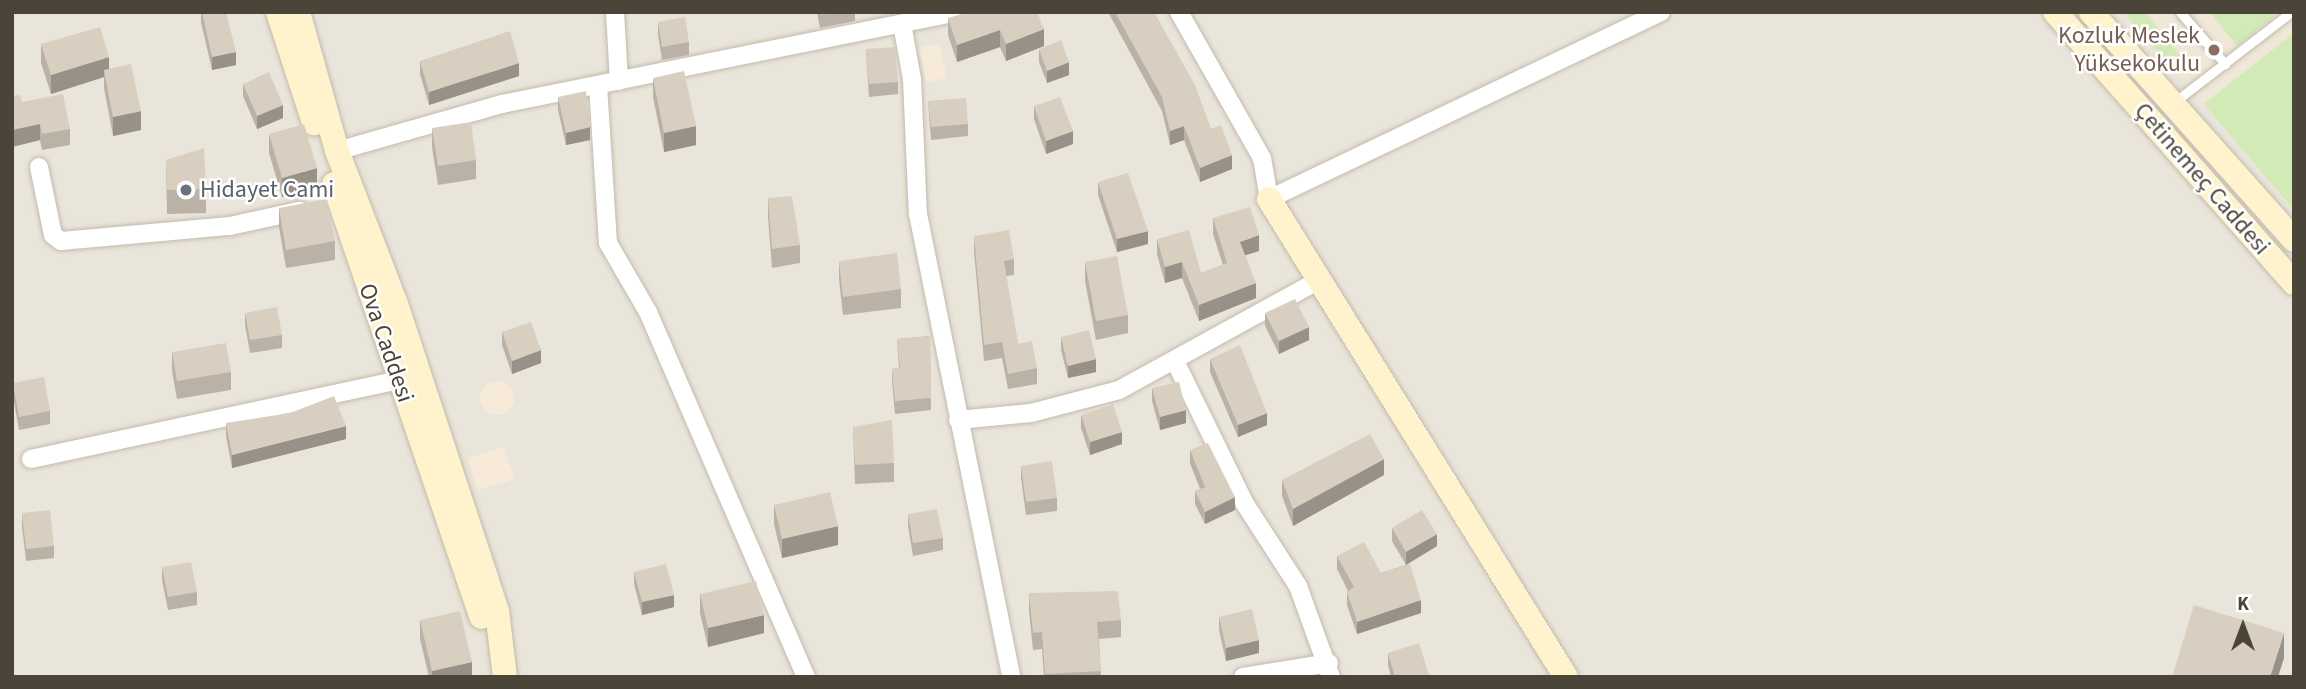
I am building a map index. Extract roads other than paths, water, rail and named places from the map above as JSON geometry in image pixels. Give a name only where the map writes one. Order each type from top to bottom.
[{"type":"street","name":"Ova Caddesi","points":[[278,12],[399,380],[504,673]]},
{"type":"street","name":"Ova Caddesi","points":[[298,12],[338,151],[396,304],[497,611],[504,673]]},
{"type":"street","points":[[615,12],[620,81]]},
{"type":"street","points":[[1179,12],[1262,158],[1269,199],[1317,281],[1566,677]]},
{"type":"street","points":[[1269,199],[1661,12]]},
{"type":"street","name":"Çetinemeç Caddesi","points":[[2055,12],[2294,283]]},
{"type":"street","name":"Çetinemeç Caddesi","points":[[2091,12],[2294,240]]},
{"type":"street","points":[[338,151],[502,104],[957,13]]},
{"type":"street","points":[[902,24],[912,79],[918,214],[1011,677]]},
{"type":"street","points":[[598,85],[608,243],[648,312],[806,677]]},
{"type":"street","points":[[39,167],[53,235],[61,241],[230,226],[340,202]]},
{"type":"street","points":[[958,421],[1031,413],[1119,390],[1317,281]]},
{"type":"street","points":[[1175,361],[1245,504],[1298,586],[1330,670],[1243,677]]},
{"type":"street","points":[[31,459],[399,380]]},
{"type":"lane","points":[[2180,12],[2225,64]]},
{"type":"lane","points":[[2172,104],[2291,12]]},
{"type":"place","name":"Kozluk Meslek Yüksekokulu","points":[[2214,50]]},
{"type":"place","name":"Hidayet Cami","points":[[186,190]]}]
